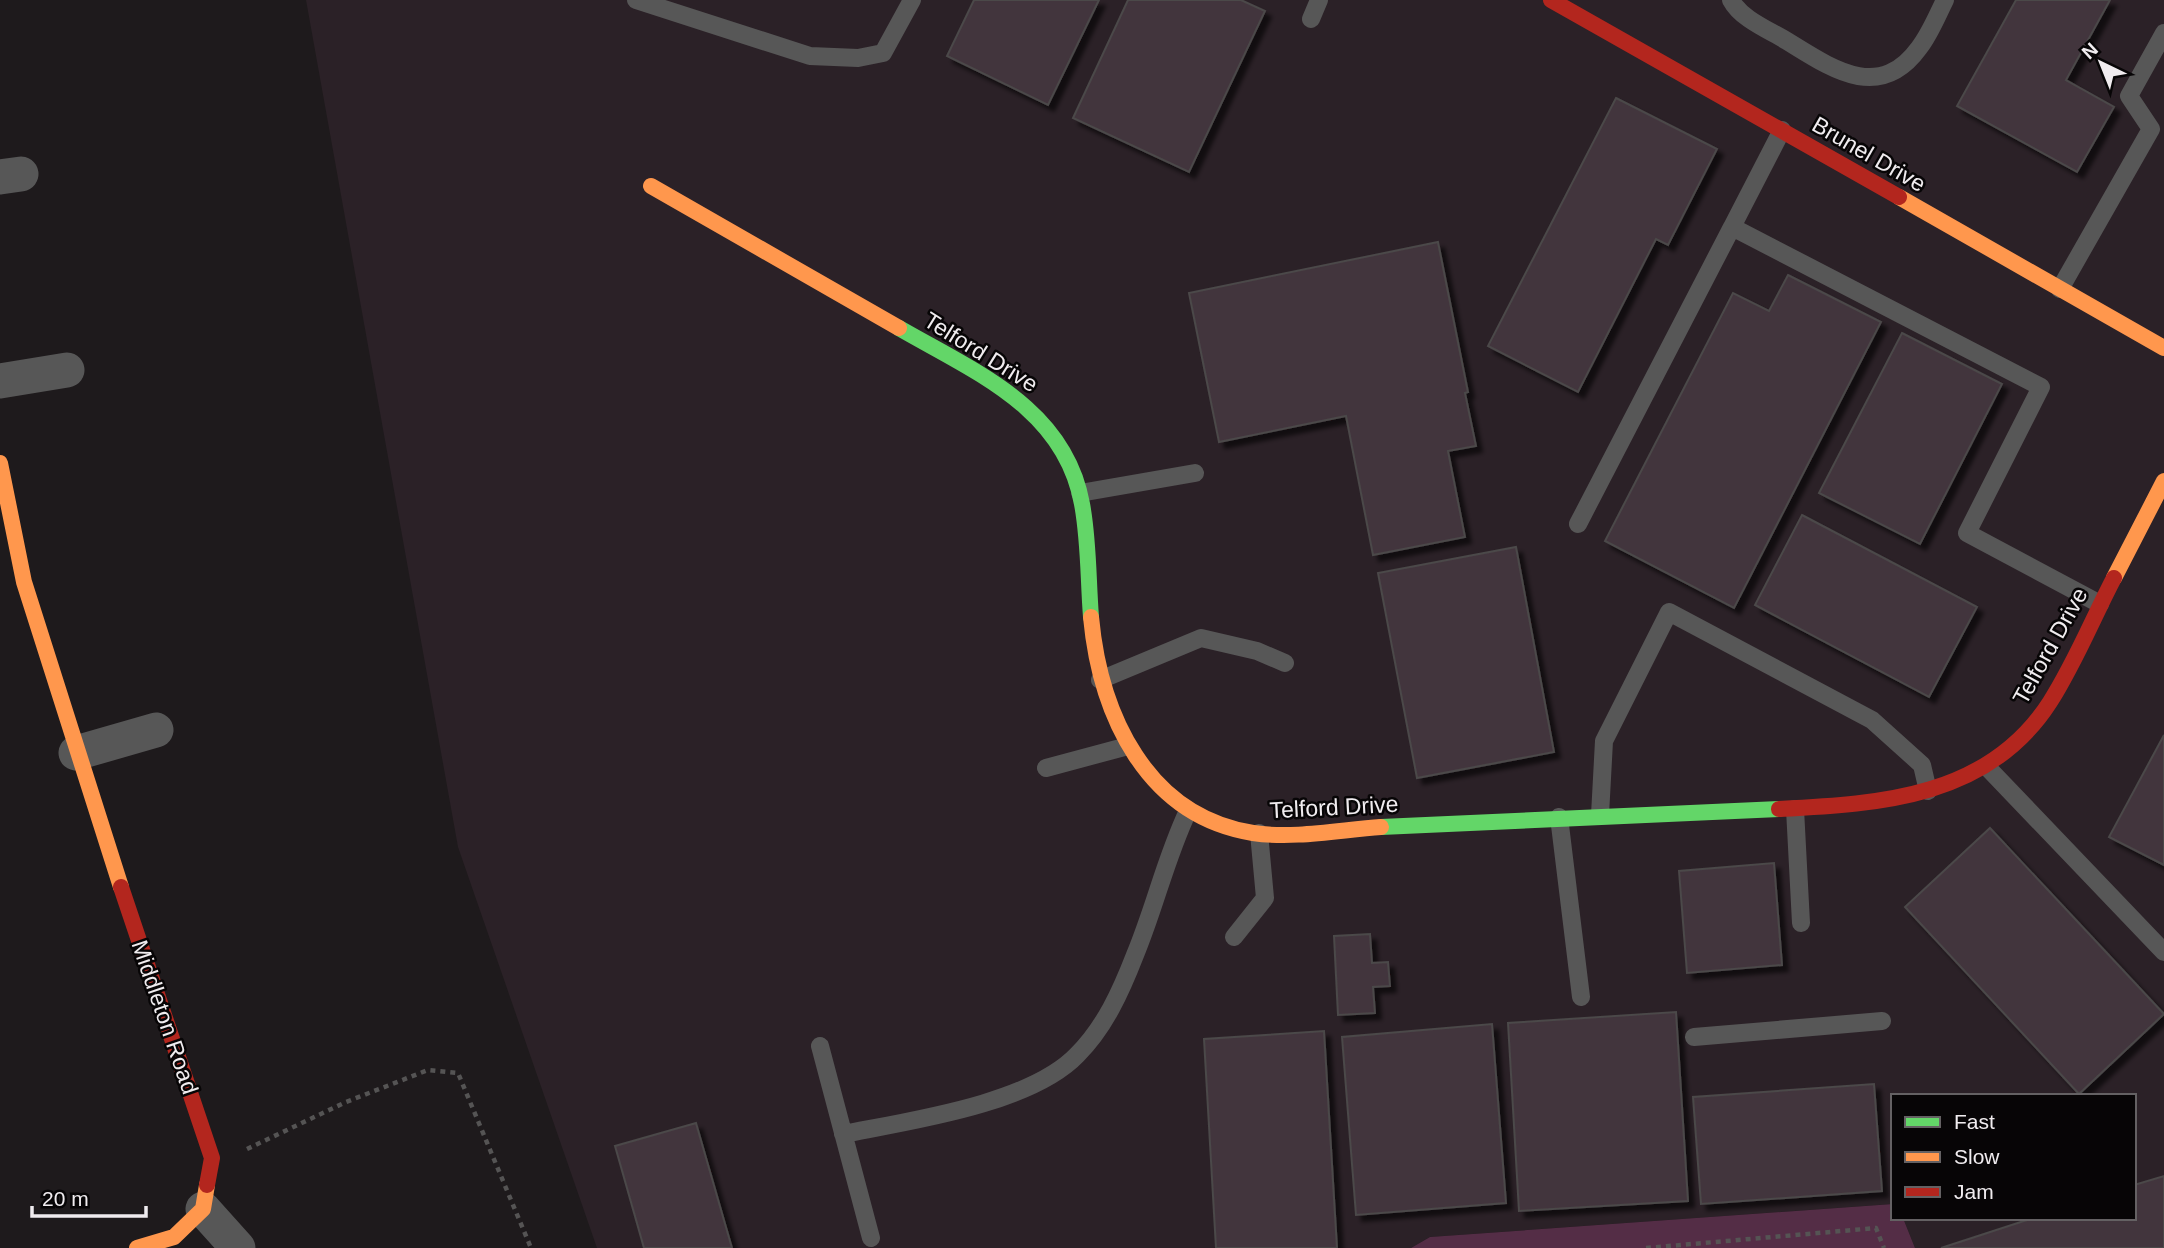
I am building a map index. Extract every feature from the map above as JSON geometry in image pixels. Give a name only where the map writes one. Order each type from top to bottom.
[{"type":"street","name":"Brunel Drive","points":[[1551,0],[1574,5],[1782,130],[2164,348]]},
{"type":"street","name":"Telford Drive","points":[[651,186],[1009,391],[1033,411],[1054,437],[1070,464],[1080,493],[1086,521],[1091,625],[1100,680],[1118,730],[1157,782],[1188,811],[1219,826],[1259,833],[1287,834],[1559,817],[1795,809],[1928,791],[1987,767],[2036,721],[2050,702],[2164,481]]},
{"type":"street","points":[[0,381],[67,370]]},
{"type":"street","name":"Middleton Road","points":[[0,463],[12,582],[76,753],[212,1158],[203,1209]]},
{"type":"street","points":[[76,753],[156,730]]},
{"type":"street","points":[[137,1248],[174,1237],[203,1209],[238,1248]]},
{"type":"lane","points":[[636,0],[810,56],[858,58],[883,53],[912,0]]},
{"type":"lane","points":[[1311,19],[1319,0]]},
{"type":"lane","points":[[1731,0],[1750,19],[1825,65],[1863,79],[1904,65],[1920,47],[1945,0]]},
{"type":"lane","points":[[2060,289],[2151,129],[2129,96],[2164,33]]},
{"type":"lane","points":[[1578,524],[1782,130]]},
{"type":"lane","points":[[1732,227],[2041,387],[1967,533],[2100,604]]},
{"type":"lane","points":[[1080,493],[1195,473]]},
{"type":"lane","points":[[1600,815],[1604,741],[1669,612],[1872,720],[1922,765],[1928,791]]},
{"type":"lane","points":[[1100,680],[1201,638],[1257,651],[1285,663]]},
{"type":"lane","points":[[1046,768],[1128,746]]},
{"type":"lane","points":[[1987,767],[2164,952]]},
{"type":"lane","points":[[1795,809],[1801,923]]},
{"type":"lane","points":[[843,1134],[935,1115],[1013,1093],[1075,1058],[1097,1033],[1114,1003],[1135,956],[1172,847],[1188,811]]},
{"type":"lane","points":[[1559,817],[1581,997]]},
{"type":"lane","points":[[1234,937],[1265,898],[1259,833]]},
{"type":"lane","points":[[1694,1037],[1882,1021]]},
{"type":"lane","points":[[820,1046],[871,1238]]},
{"type":"path","points":[[212,1158],[257,1147],[346,1102],[428,1070],[458,1073],[531,1248]]},
{"type":"path","points":[[1646,1248],[1876,1228],[1884,1248]]},
{"type":"shaded area","points":[[306,0],[2164,0],[2164,1248],[1915,1248],[1904,1220],[2136,1220],[2136,1094],[1891,1094],[1891,1204],[1430,1237],[1411,1248],[597,1248],[458,847]]},
{"type":"shaded area","points":[[1891,1204],[1891,1220],[1904,1220],[1915,1248],[1411,1248],[1430,1237]]},
{"type":"building","points":[[974,0],[1099,0],[1048,105],[947,56]]},
{"type":"building","points":[[1128,0],[1241,0],[1265,11],[1189,172],[1073,118]]},
{"type":"building","points":[[2016,0],[2110,0],[2066,80],[2114,107],[2077,172],[1957,106]]},
{"type":"building","points":[[1616,98],[1717,149],[1668,245],[1656,239],[1578,392],[1488,346]]},
{"type":"building","points":[[1438,242],[1476,446],[1448,451],[1465,537],[1373,555],[1346,416],[1219,442],[1189,293]]},
{"type":"building","points":[[1788,275],[1881,322],[1734,608],[1605,541],[1733,293],[1769,311]]},
{"type":"building","points":[[1902,333],[2002,384],[1920,544],[1819,493]]},
{"type":"building","points":[[1802,515],[1977,607],[1929,697],[1755,605]]},
{"type":"building","points":[[1516,547],[1554,752],[1417,778],[1378,573]]},
{"type":"building","points":[[2164,735],[2164,865],[2109,837]]},
{"type":"building","points":[[1990,828],[2164,1014],[2079,1094],[1905,907]]},
{"type":"building","points":[[1774,863],[1782,965],[1687,973],[1679,871]]},
{"type":"building","points":[[1370,934],[1372,963],[1388,962],[1390,986],[1373,987],[1375,1013],[1338,1015],[1334,936]]},
{"type":"building","points":[[1676,1012],[1688,1201],[1519,1211],[1508,1023]]},
{"type":"building","points":[[1492,1024],[1506,1203],[1356,1215],[1342,1037]]},
{"type":"building","points":[[1324,1031],[1337,1248],[1216,1248],[1204,1039]]},
{"type":"building","points":[[1874,1084],[1882,1191],[1701,1204],[1693,1097]]},
{"type":"building","points":[[696,1123],[732,1248],[644,1248],[615,1146]]},
{"type":"building","points":[[2164,1176],[2164,1248],[1941,1248],[2027,1220],[2136,1220],[2136,1184]]},
{"type":"traffic: fast","points":[[899,328],[1013,396],[1037,418],[1057,442],[1072,471],[1082,504],[1091,617]]},
{"type":"traffic: fast","points":[[1381,827],[1779,809]]},
{"type":"traffic: slow","points":[[651,186],[899,328]]},
{"type":"traffic: slow","points":[[1899,197],[2164,348]]},
{"type":"traffic: slow","points":[[0,463],[24,582],[121,887]]},
{"type":"traffic: slow","points":[[2114,578],[2164,481]]},
{"type":"traffic: slow","points":[[1091,617],[1105,689],[1118,723],[1135,755],[1157,783],[1184,806],[1216,823],[1269,835],[1300,835],[1381,827]]},
{"type":"traffic: slow","points":[[137,1248],[174,1237],[203,1209],[207,1185]]},
{"type":"traffic: jam","points":[[1551,0],[1899,197]]},
{"type":"traffic: jam","points":[[1779,809],[1856,804],[1894,798],[1965,776],[1996,758],[2025,734],[2050,702],[2114,578]]},
{"type":"traffic: jam","points":[[121,887],[212,1158],[207,1185]]}]
